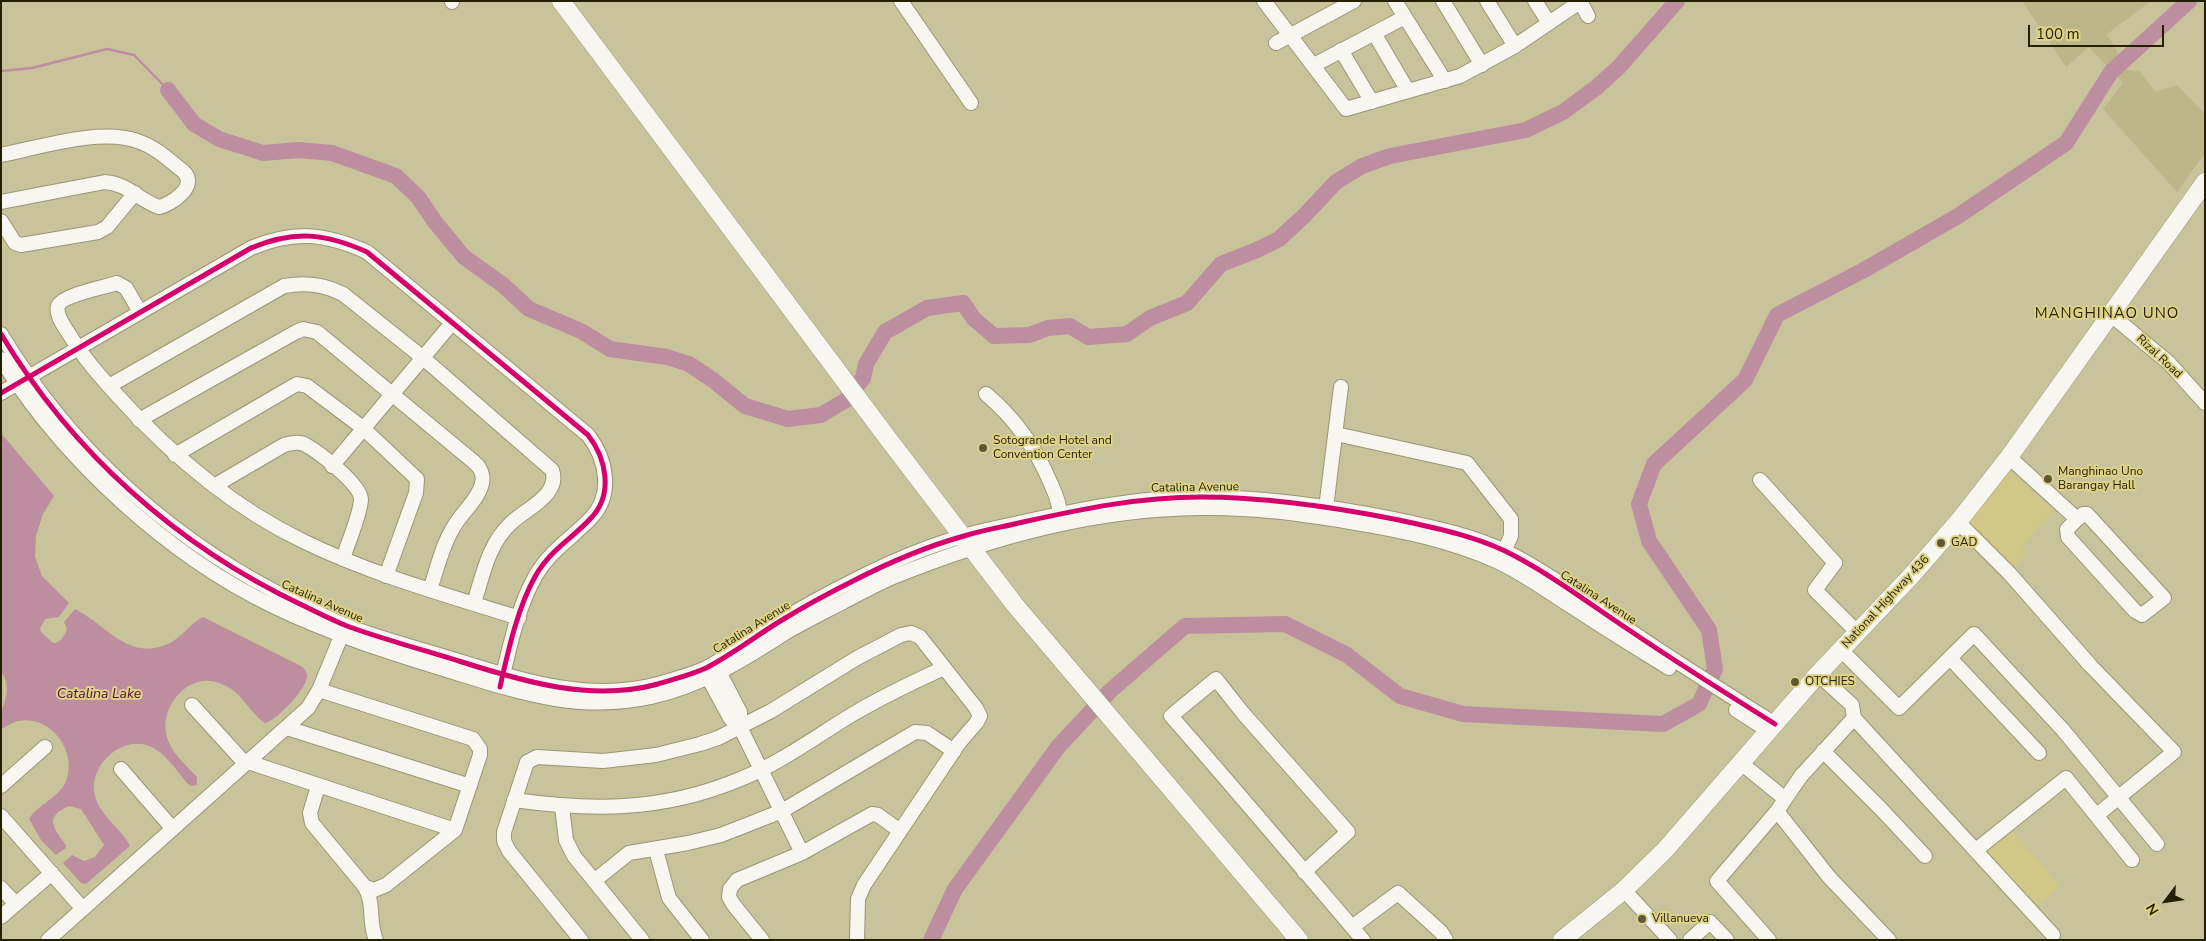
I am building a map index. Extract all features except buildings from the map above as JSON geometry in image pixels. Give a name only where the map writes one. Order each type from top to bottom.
[{"type":"main road","points":[[561,1],[966,542],[1299,940]]},
{"type":"main road","name":"National Highway 436","points":[[1562,940],[1624,890],[1680,834],[1818,674],[1911,576],[1958,522],[2009,457],[2205,182]]},
{"type":"street","points":[[901,1],[971,103]]},
{"type":"street","points":[[1276,43],[1354,1]]},
{"type":"street","points":[[1395,1],[1445,81]]},
{"type":"street","points":[[1443,1],[1482,65]]},
{"type":"street","points":[[1535,1],[1549,23]]},
{"type":"street","points":[[1266,2],[1346,109],[1445,81],[1482,65],[1515,46],[1580,2],[1588,16]]},
{"type":"street","points":[[1492,3],[1515,46]]},
{"type":"street","points":[[1314,65],[1405,17]]},
{"type":"street","points":[[1374,33],[1408,91]]},
{"type":"street","points":[[1341,50],[1372,102]]},
{"type":"street","points":[[1,155],[101,136],[127,138],[153,148],[184,172],[189,179],[186,189],[162,206],[154,206],[118,183],[105,182],[1,202]]},
{"type":"street","points":[[1,221],[15,243],[20,245],[98,232],[107,227],[135,193]]},
{"type":"street","points":[[1,393],[251,248],[274,238],[306,236],[332,239],[367,252],[588,435],[602,457],[605,471],[604,494],[593,517],[557,548],[544,563],[529,589],[501,681]]},
{"type":"street","points":[[140,312],[126,288],[117,283],[66,298],[59,303],[57,309],[77,348],[139,420],[175,455],[243,507],[272,525],[342,559],[386,576],[519,618]]},
{"type":"street","points":[[109,386],[268,294],[294,284],[319,285],[343,294],[549,465],[554,475],[553,485],[549,492],[518,517],[497,539],[489,556],[474,604]]},
{"type":"street","name":"Rizal Road","points":[[2110,314],[2169,364],[2205,403]]},
{"type":"street","points":[[332,466],[452,322]]},
{"type":"street","points":[[139,420],[303,329],[317,332],[474,462],[482,473],[483,480],[480,490],[460,515],[451,530],[430,590]]},
{"type":"street","name":"Catalina Avenue","points":[[1,334],[22,381]]},
{"type":"street","name":"Catalina Avenue","points":[[1,359],[108,470],[162,517],[231,567],[343,630],[501,681],[595,691],[651,686],[712,670],[784,618],[854,580],[966,542],[1059,518],[1098,505],[1166,498],[1244,498],[1449,530],[1502,556],[1536,569],[1681,670],[1772,728]]},
{"type":"street","points":[[175,455],[297,384],[307,386],[363,428],[416,475],[418,483],[386,576]]},
{"type":"street","points":[[1326,512],[1342,388]]},
{"type":"street","points":[[986,394],[1003,408],[1031,442],[1048,476],[1059,518]]},
{"type":"street","points":[[1336,434],[1467,463],[1511,519],[1511,536],[1502,556]]},
{"type":"street","points":[[214,486],[284,445],[295,442],[306,445],[354,484],[361,500],[342,559]]},
{"type":"street","points":[[2009,457],[2077,519]]},
{"type":"street","points":[[1760,480],[1835,563],[1815,590],[1858,632]]},
{"type":"street","points":[[2087,514],[2164,598],[2142,614],[2135,611],[2068,537],[2067,529],[2077,519],[2087,514]]},
{"type":"street","points":[[1958,522],[2009,573],[2090,665],[2174,752],[2097,816]]},
{"type":"street","points":[[48,940],[308,708],[320,690],[343,630]]},
{"type":"street","points":[[581,940],[506,846],[504,832],[524,767],[531,759],[537,757],[603,761],[656,755],[709,741],[771,711],[857,658],[906,633],[911,633],[920,638],[976,708],[980,716],[954,751],[860,892],[856,940]]},
{"type":"street","points":[[1841,650],[1900,708],[1974,634],[2062,730],[2157,844]]},
{"type":"street","points":[[1950,658],[2039,753]]},
{"type":"street","points":[[514,800],[562,807],[613,807],[664,801],[714,789],[761,770],[883,697],[944,668]]},
{"type":"street","points":[[712,670],[730,718],[740,727],[802,853]]},
{"type":"street","points":[[1818,674],[1852,705],[1854,718],[2053,935]]},
{"type":"street","points":[[1304,872],[1348,832],[1242,712],[1216,679],[1171,716],[1258,814],[1304,872],[1363,940]]},
{"type":"street","points":[[320,690],[472,739],[480,749],[480,755],[455,830],[386,885],[374,890],[365,887]]},
{"type":"street","points":[[192,706],[236,755],[248,763],[455,830]]},
{"type":"street","points":[[1770,940],[1717,881],[1777,811],[1784,798],[1854,718]]},
{"type":"street","points":[[287,728],[470,786]]},
{"type":"street","points":[[594,881],[629,853],[656,850],[720,835],[782,811],[915,732],[927,733],[954,751]]},
{"type":"street","points":[[1,786],[44,747]]},
{"type":"street","points":[[1823,752],[1881,808],[1925,856]]},
{"type":"street","points":[[1741,763],[1784,798]]},
{"type":"street","points":[[120,769],[173,829]]},
{"type":"street","points":[[1976,850],[2066,778],[2132,860]]},
{"type":"street","points":[[318,786],[310,814],[312,823],[365,887],[372,904],[371,930],[376,940]]},
{"type":"street","points":[[562,807],[569,847],[642,940]]},
{"type":"street","points":[[1777,811],[1830,877],[1888,940]]},
{"type":"street","points":[[762,940],[733,904],[730,897],[730,889],[737,880],[802,853],[872,814],[878,815],[900,831]]},
{"type":"street","points":[[1,816],[83,909]]},
{"type":"street","points":[[656,850],[669,898],[702,940]]},
{"type":"street","points":[[1,917],[52,873]]},
{"type":"street","points":[[1,888],[16,904]]},
{"type":"street","points":[[1624,890],[1670,940]]},
{"type":"street","points":[[1352,926],[1398,893],[1441,932],[1446,940]]},
{"type":"street","points":[[1690,940],[1710,922],[1727,940]]},
{"type":"shaded area","points":[[2022,1],[2151,1],[2107,34],[2128,70],[2139,71],[2156,92],[2177,85],[2205,114],[2205,153],[2177,192],[2103,109],[2123,83],[2089,47],[2066,67]]},
{"type":"shaded area","points":[[2008,470],[2053,510],[2021,547],[2027,553],[2011,571],[1964,526]]},
{"type":"shaded area","points":[[2008,826],[2060,886],[2033,910],[1981,849]]},
{"type":"water","name":"Catalina Lake","points":[[1,433],[54,496],[43,514],[36,536],[35,557],[42,576],[69,603],[59,617],[45,619],[40,629],[53,643],[58,642],[63,637],[67,629],[64,622],[75,609],[119,640],[142,648],[155,648],[170,643],[203,617],[301,666],[307,675],[306,682],[297,696],[277,716],[265,723],[240,696],[219,683],[197,682],[187,687],[178,695],[171,704],[167,715],[165,726],[167,737],[175,754],[197,777],[197,785],[191,786],[187,783],[165,757],[149,746],[128,745],[108,756],[96,774],[95,796],[101,810],[130,846],[86,884],[81,883],[63,863],[72,855],[84,861],[95,857],[104,845],[81,809],[69,806],[56,814],[53,819],[55,829],[66,845],[66,848],[56,855],[41,840],[29,819],[59,792],[66,781],[69,770],[65,747],[50,729],[41,723],[30,720],[18,721],[1,729],[1,714],[7,685],[1,671]]},
{"type":"waterway","points":[[168,90],[194,124],[219,139],[263,153],[299,150],[332,153],[396,176],[418,197],[435,222],[464,257],[503,285],[529,309],[581,331],[610,349],[667,357],[689,364],[713,380],[745,406],[788,419],[821,415],[846,400],[863,378],[866,364],[885,332],[927,308],[963,303],[974,319],[994,336],[1029,335],[1048,328],[1070,326],[1088,337],[1127,334],[1150,318],[1187,303],[1221,264],[1279,239],[1336,182],[1362,166],[1390,156],[1526,130],[1563,112],[1597,87],[1619,67],[1677,1]]},
{"type":"waterway","points":[[931,940],[955,889],[1058,747],[1110,691],[1185,626],[1285,624],[1347,655],[1400,696],[1463,714],[1663,724],[1699,704],[1715,669],[1709,630],[1649,541],[1639,504],[1654,464],[1745,380],[1777,315],[1864,270],[1958,216],[2066,143],[2111,72],[2189,1]]},
{"type":"waterway","points":[[1,71],[32,68],[107,49],[134,55],[168,90]]},
{"type":"cycle path","points":[[1,393],[251,248],[281,238],[309,236],[337,241],[367,252],[588,435],[603,465],[605,487],[603,498],[598,508],[591,518],[548,558],[530,587],[514,629],[500,687]]},
{"type":"cycle path","points":[[1,334],[29,377],[60,418],[94,456],[131,492],[212,554],[256,581],[347,626],[534,682],[559,687],[608,691],[658,684],[706,668],[782,620],[835,590],[893,562],[950,540],[1023,522],[1133,501],[1226,497],[1301,504],[1375,515],[1453,532],[1492,545],[1521,559],[1553,579],[1667,656],[1775,724]]},
{"type":"place","name":"Sotogrande Hotel and Convention Center","points":[[983,448]]},
{"type":"place","name":"Manghinao Uno Barangay Hall","points":[[2048,479]]},
{"type":"place","name":"GAD","points":[[1941,543]]},
{"type":"place","name":"OTCHIES","points":[[1795,682]]},
{"type":"place","name":"Villanueva","points":[[1642,919]]},
{"type":"district","name":"MANGHINAO UNO","points":[[2107,314]]}]
